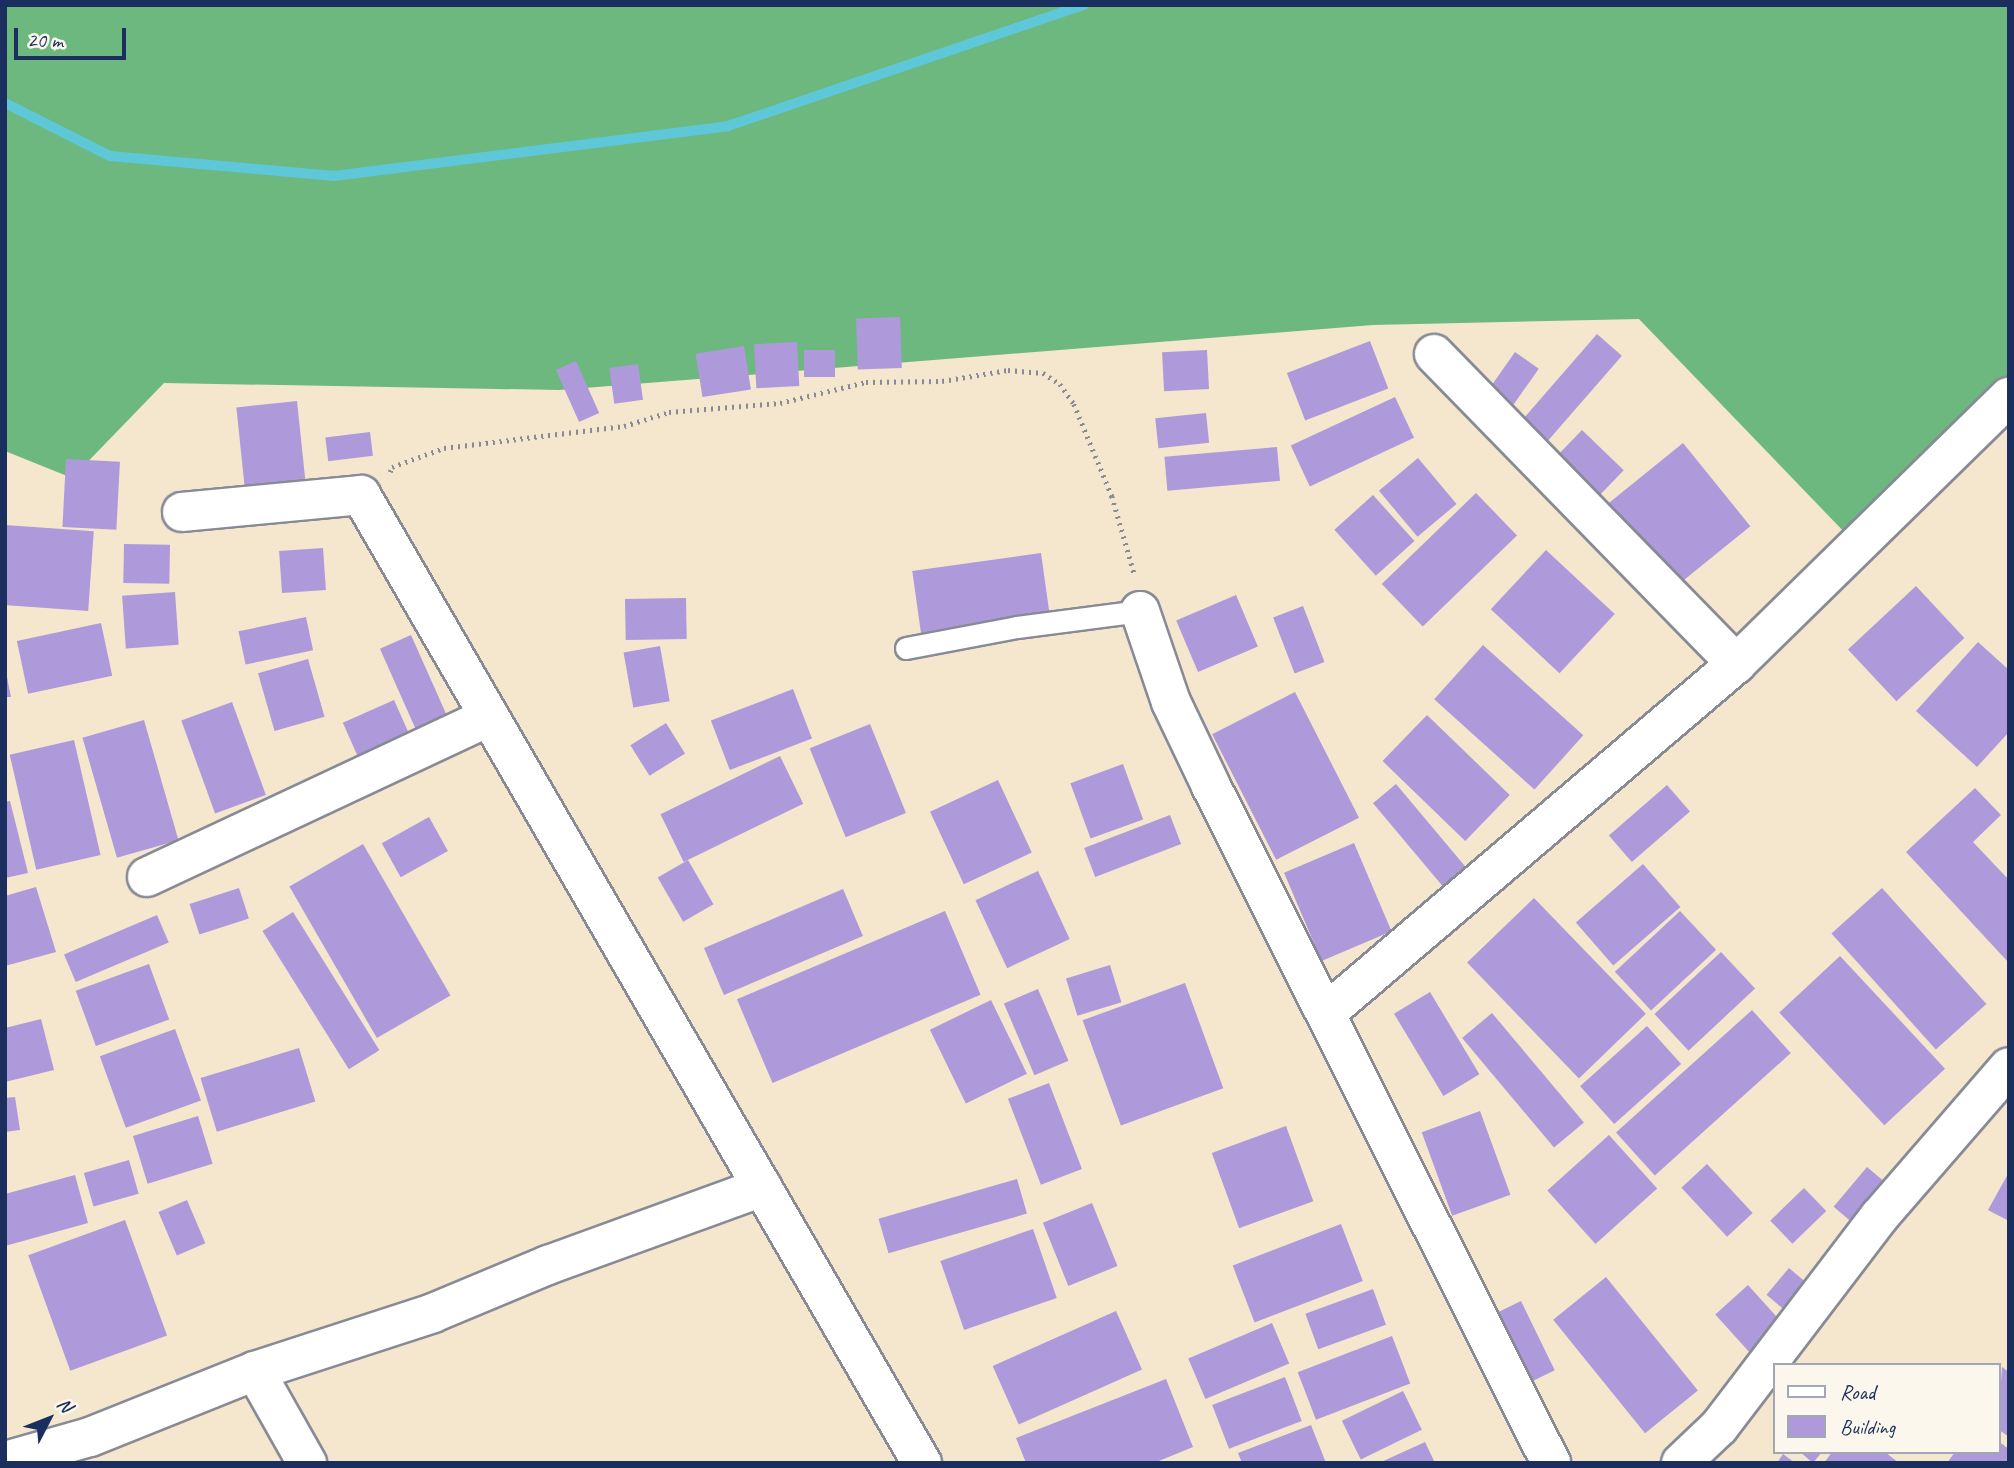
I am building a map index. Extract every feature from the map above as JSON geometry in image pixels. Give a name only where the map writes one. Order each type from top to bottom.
[{"type":"street","points":[[1434,354],[1736,664]]},
{"type":"street","points":[[1326,1013],[1736,664],[2009,397]]},
{"type":"street","points":[[182,512],[361,495],[922,1463]]},
{"type":"street","points":[[1140,611],[1171,702],[1551,1463]]},
{"type":"street","points":[[147,877],[489,717]]},
{"type":"street","points":[[1681,1463],[1719,1427],[1879,1217],[2009,1067]]},
{"type":"street","points":[[5,1461],[90,1437],[255,1371],[433,1313],[548,1265],[762,1187]]},
{"type":"street","points":[[255,1371],[307,1463]]},
{"type":"lane","points":[[906,648],[1017,626],[1140,611]]},
{"type":"path","points":[[361,495],[385,489],[392,467],[444,448],[624,426],[669,412],[780,403],[866,382],[942,381],[1009,370],[1044,373],[1060,384],[1074,404],[1112,496],[1138,588],[1140,611]]},
{"type":"green space","points":[[5,5],[2009,5],[2009,419],[1849,537],[1639,319],[1373,325],[559,390],[164,383],[72,478],[5,451]]},
{"type":"building","points":[[900,317],[902,368],[858,370],[856,319]]},
{"type":"building","points":[[1597,334],[1622,356],[1543,447],[1518,425]]},
{"type":"building","points":[[1370,341],[1388,389],[1305,421],[1287,373]]},
{"type":"building","points":[[797,342],[799,386],[756,388],[754,344]]},
{"type":"building","points":[[744,346],[751,389],[702,397],[696,354]]},
{"type":"building","points":[[804,350],[835,350],[835,377],[804,377]]},
{"type":"building","points":[[1207,350],[1209,389],[1164,391],[1162,352]]},
{"type":"building","points":[[1515,352],[1539,369],[1512,407],[1488,391]]},
{"type":"building","points":[[576,361],[599,413],[579,422],[556,370]]},
{"type":"building","points":[[638,364],[643,400],[614,404],[609,368]]},
{"type":"building","points":[[1395,397],[1414,438],[1310,486],[1291,446]]},
{"type":"building","points":[[297,401],[306,488],[245,494],[236,407]]},
{"type":"building","points":[[1206,413],[1209,443],[1158,448],[1155,418]]},
{"type":"building","points":[[1582,430],[1624,470],[1600,495],[1558,454]]},
{"type":"building","points":[[370,432],[373,456],[328,461],[325,437]]},
{"type":"building","points":[[1683,443],[1750,526],[1673,588],[1606,505]]},
{"type":"building","points":[[1277,447],[1280,481],[1167,491],[1164,457]]},
{"type":"building","points":[[1418,458],[1457,504],[1417,537],[1379,491]]},
{"type":"building","points":[[66,459],[120,462],[116,530],[62,527]]},
{"type":"building","points":[[1476,493],[1517,535],[1423,626],[1382,584]]},
{"type":"building","points":[[1373,495],[1414,541],[1376,576],[1334,530]]},
{"type":"building","points":[[5,525],[94,531],[88,611],[5,605]]},
{"type":"building","points":[[124,544],[170,545],[169,584],[123,583]]},
{"type":"building","points":[[323,548],[326,590],[282,593],[279,551]]},
{"type":"building","points":[[1546,550],[1615,614],[1560,673],[1491,609]]},
{"type":"building","points":[[1041,553],[1050,616],[921,634],[912,571]]},
{"type":"building","points":[[1916,586],[1964,638],[1896,701],[1848,649]]},
{"type":"building","points":[[175,592],[179,645],[126,649],[122,596]]},
{"type":"building","points":[[1236,595],[1258,647],[1198,672],[1176,620]]},
{"type":"building","points":[[686,598],[687,639],[626,640],[625,599]]},
{"type":"building","points":[[1303,606],[1325,662],[1295,673],[1273,617]]},
{"type":"building","points":[[306,617],[313,650],[246,665],[239,631]]},
{"type":"building","points":[[101,623],[112,676],[28,694],[17,641]]},
{"type":"building","points":[[411,635],[451,725],[420,739],[380,649]]},
{"type":"building","points":[[1978,642],[2009,670],[2009,732],[1977,767],[1916,711]]},
{"type":"building","points":[[1483,645],[1583,735],[1534,790],[1434,699]]},
{"type":"building","points":[[660,646],[670,701],[633,708],[624,652]]},
{"type":"building","points":[[308,659],[325,717],[275,731],[258,673]]},
{"type":"building","points":[[5,667],[11,697],[5,697]]},
{"type":"building","points":[[793,689],[812,738],[730,770],[711,721]]},
{"type":"building","points":[[1295,692],[1359,818],[1276,860],[1212,734]]},
{"type":"building","points":[[394,700],[412,741],[361,764],[343,723]]},
{"type":"building","points":[[232,702],[266,795],[215,813],[181,720]]},
{"type":"building","points":[[1427,715],[1510,795],[1465,841],[1383,761]]},
{"type":"building","points":[[144,720],[178,840],[117,858],[82,738]]},
{"type":"building","points":[[666,723],[685,754],[649,776],[630,745]]},
{"type":"building","points":[[870,724],[906,813],[846,837],[810,748]]},
{"type":"building","points":[[74,740],[101,855],[36,870],[10,755]]},
{"type":"building","points":[[780,756],[803,804],[684,862],[660,814]]},
{"type":"building","points":[[1123,764],[1143,819],[1091,839],[1070,783]]},
{"type":"building","points":[[998,780],[1032,853],[964,884],[930,812]]},
{"type":"building","points":[[1396,784],[1469,871],[1446,891],[1373,803]]},
{"type":"building","points":[[1667,785],[1690,811],[1632,862],[1609,836]]},
{"type":"building","points":[[1975,788],[2001,815],[1973,842],[2009,880],[2009,963],[1906,852]]},
{"type":"building","points":[[10,801],[28,873],[5,878],[5,802]]},
{"type":"building","points":[[1170,815],[1181,844],[1095,877],[1084,848]]},
{"type":"building","points":[[429,817],[448,851],[401,877],[382,843]]},
{"type":"building","points":[[1354,843],[1392,931],[1322,961],[1284,873]]},
{"type":"building","points":[[363,844],[451,996],[377,1038],[289,886]]},
{"type":"building","points":[[688,860],[714,904],[683,922],[658,878]]},
{"type":"building","points":[[1643,864],[1680,907],[1613,965],[1576,922]]},
{"type":"building","points":[[1038,871],[1070,939],[1007,968],[975,900]]},
{"type":"building","points":[[36,887],[56,952],[5,966],[5,896]]},
{"type":"building","points":[[239,888],[249,918],[199,935],[190,904]]},
{"type":"building","points":[[1882,888],[1986,1004],[1936,1049],[1831,934]]},
{"type":"building","points":[[843,889],[863,936],[724,995],[704,948]]},
{"type":"building","points":[[1534,898],[1646,1014],[1579,1078],[1467,963]]},
{"type":"building","points":[[945,911],[981,995],[773,1083],[737,999]]},
{"type":"building","points":[[1680,911],[1716,950],[1651,1010],[1615,972]]},
{"type":"building","points":[[293,912],[379,1050],[349,1069],[262,931]]},
{"type":"building","points":[[157,915],[169,943],[76,982],[64,954]]},
{"type":"building","points":[[1721,952],[1755,989],[1689,1051],[1654,1014]]},
{"type":"building","points":[[1840,956],[1945,1069],[1884,1125],[1779,1013]]},
{"type":"building","points":[[149,964],[169,1019],[96,1046],[76,991]]},
{"type":"building","points":[[1110,965],[1121,1002],[1077,1016],[1066,978]]},
{"type":"building","points":[[1185,983],[1223,1088],[1121,1126],[1083,1020]]},
{"type":"building","points":[[1038,989],[1068,1061],[1034,1075],[1004,1003]]},
{"type":"building","points":[[1430,992],[1479,1074],[1443,1096],[1394,1014]]},
{"type":"building","points":[[991,1000],[1027,1074],[966,1104],[930,1030]]},
{"type":"building","points":[[1752,1010],[1791,1053],[1655,1176],[1616,1132]]},
{"type":"building","points":[[1492,1013],[1584,1123],[1554,1148],[1462,1038]]},
{"type":"building","points":[[41,1019],[54,1070],[5,1082],[5,1028]]},
{"type":"building","points":[[1647,1026],[1681,1064],[1614,1124],[1580,1086]]},
{"type":"building","points":[[175,1029],[201,1100],[126,1128],[100,1056]]},
{"type":"building","points":[[299,1048],[315,1102],[217,1132],[201,1078]]},
{"type":"building","points":[[1049,1083],[1082,1169],[1041,1185],[1008,1099]]},
{"type":"building","points":[[15,1097],[20,1130],[5,1132],[5,1098]]},
{"type":"building","points":[[1480,1111],[1510,1195],[1452,1216],[1422,1132]]},
{"type":"building","points":[[198,1116],[213,1164],[148,1184],[133,1136]]},
{"type":"building","points":[[1286,1126],[1313,1201],[1239,1228],[1212,1153]]},
{"type":"building","points":[[1609,1135],[1657,1189],[1595,1244],[1547,1191]]},
{"type":"building","points":[[129,1160],[139,1194],[93,1207],[84,1173]]},
{"type":"building","points":[[1707,1164],[1753,1213],[1727,1237],[1681,1188]]},
{"type":"building","points":[[1867,1167],[1892,1188],[1859,1228],[1834,1207]]},
{"type":"building","points":[[2009,1172],[2009,1221],[1988,1210]]},
{"type":"building","points":[[75,1175],[88,1223],[5,1246],[5,1194]]},
{"type":"building","points":[[1017,1179],[1027,1214],[889,1253],[879,1219]]},
{"type":"building","points":[[1804,1188],[1826,1211],[1792,1244],[1770,1221]]},
{"type":"building","points":[[187,1200],[205,1243],[177,1255],[158,1212]]},
{"type":"building","points":[[1092,1203],[1117,1266],[1068,1286],[1043,1223]]},
{"type":"building","points":[[125,1220],[167,1336],[70,1371],[28,1255]]},
{"type":"building","points":[[1341,1224],[1363,1281],[1255,1323],[1233,1266]]},
{"type":"building","points":[[1033,1229],[1057,1298],[964,1330],[940,1261]]},
{"type":"building","points":[[1789,1268],[1814,1289],[1792,1316],[1767,1295]]},
{"type":"building","points":[[1606,1277],[1698,1390],[1645,1433],[1553,1320]]},
{"type":"building","points":[[1748,1285],[1785,1326],[1752,1355],[1715,1314]]},
{"type":"building","points":[[1373,1289],[1386,1325],[1318,1349],[1305,1314]]},
{"type":"building","points":[[1521,1301],[1555,1370],[1522,1386],[1489,1317]]},
{"type":"building","points":[[1116,1311],[1142,1369],[1019,1424],[993,1366]]},
{"type":"building","points":[[1272,1323],[1289,1364],[1205,1399],[1188,1359]]},
{"type":"building","points":[[1392,1336],[1410,1384],[1316,1420],[1298,1372]]},
{"type":"building","points":[[2002,1367],[2009,1372],[2009,1437],[2000,1430]]},
{"type":"building","points":[[1285,1377],[1302,1421],[1229,1449],[1212,1405]]},
{"type":"building","points":[[1166,1379],[1193,1447],[1154,1463],[1026,1463],[1016,1438]]},
{"type":"building","points":[[1403,1391],[1422,1430],[1361,1459],[1342,1421]]},
{"type":"building","points":[[1311,1425],[1326,1463],[1242,1463],[1238,1453]]},
{"type":"building","points":[[1425,1442],[1435,1463],[1379,1463]]},
{"type":"building","points":[[2000,1442],[2009,1449],[2009,1463],[1947,1463],[1954,1454],[2000,1454]]},
{"type":"building","points":[[1783,1454],[1795,1463],[1777,1463]]},
{"type":"building","points":[[1802,1454],[1820,1454],[1813,1463]]},
{"type":"building","points":[[1831,1454],[1888,1454],[1899,1463],[1824,1463]]},
{"type":"waterway","points":[[5,103],[110,156],[334,176],[728,126],[1084,5]]}]
